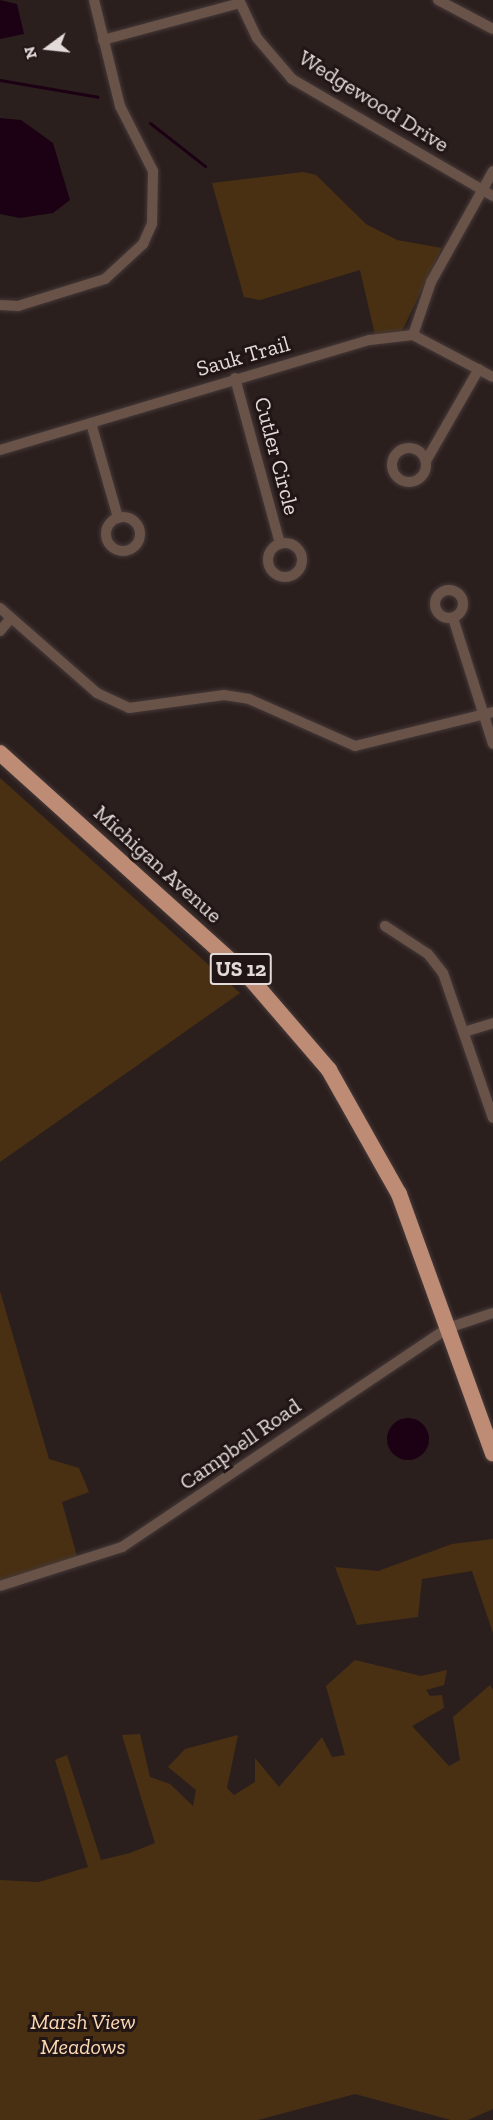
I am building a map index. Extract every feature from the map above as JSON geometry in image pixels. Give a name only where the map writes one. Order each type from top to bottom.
[{"type":"highway","name":"Michigan Avenue","points":[[0,753],[250,978],[322,1060],[381,1157],[448,1328]]},
{"type":"highway","name":"US 12","points":[[448,1328],[493,1454]]},
{"type":"street","points":[[0,305],[81,288],[105,279],[143,244],[155,192],[149,162],[120,106],[94,0]]},
{"type":"street","points":[[438,0],[493,30]]},
{"type":"street","points":[[103,40],[239,2]]},
{"type":"street","name":"Wedgewood Drive","points":[[239,2],[257,38],[292,79],[488,194]]},
{"type":"street","points":[[493,171],[488,194],[431,282],[413,335],[493,377]]},
{"type":"street","name":"Sauk Trail","points":[[0,450],[235,378],[370,340],[413,335]]},
{"type":"street","points":[[426,461],[479,369]]},
{"type":"street","name":"Cutler Circle","points":[[235,378],[280,544]]},
{"type":"street","points":[[91,423],[118,518]]},
{"type":"street","points":[[0,608],[98,693],[129,708],[224,695],[249,699],[355,746],[489,713]]},
{"type":"street","points":[[453,618],[489,713],[493,744]]},
{"type":"street","points":[[0,631],[10,619]]},
{"type":"street","points":[[385,926],[429,954],[447,982],[493,1118]]},
{"type":"street","points":[[464,1032],[493,1023]]},
{"type":"street","name":"Campbell Road","points":[[0,1586],[93,1560],[132,1541],[448,1328],[493,1313]]},
{"type":"green space","points":[[303,172],[316,175],[366,224],[397,240],[442,248],[402,331],[375,335],[360,270],[260,300],[244,297],[212,183]]},
{"type":"green space","points":[[0,778],[240,993],[0,1162]]},
{"type":"green space","points":[[0,1291],[49,1459],[79,1468],[89,1492],[62,1502],[78,1560],[0,1581]]},
{"type":"green space","points":[[493,1539],[493,1633],[472,1571],[422,1579],[418,1617],[357,1625],[335,1567],[378,1571],[452,1544]]},
{"type":"green space","name":"Marsh View Meadows","points":[[355,1660],[421,1676],[447,1670],[444,1685],[426,1690],[430,1696],[442,1695],[444,1708],[412,1726],[449,1766],[460,1760],[453,1717],[490,1685],[493,1690],[493,2109],[468,2120],[451,2120],[355,2094],[258,2120],[0,2120],[0,1880],[39,1882],[88,1867],[55,1760],[67,1755],[101,1860],[130,1853],[155,1843],[122,1735],[140,1734],[150,1777],[170,1784],[193,1806],[196,1790],[168,1767],[185,1749],[238,1735],[227,1788],[234,1795],[255,1782],[255,1758],[279,1787],[322,1737],[332,1757],[345,1755],[326,1686]]},
{"type":"shaded area","points":[[0,0],[17,4],[24,34],[0,39]]},
{"type":"shaded area","points":[[0,118],[21,120],[53,143],[70,200],[53,213],[20,218],[0,214]]},
{"type":"shaded area","points":[[408,1418],[416,1419],[423,1424],[428,1431],[428,1447],[423,1454],[416,1459],[408,1460],[400,1459],[393,1454],[388,1447],[387,1439],[388,1431],[393,1424],[400,1419]]},
{"type":"waterway","points":[[0,80],[98,97]]},
{"type":"waterway","points":[[150,123],[205,166]]}]
